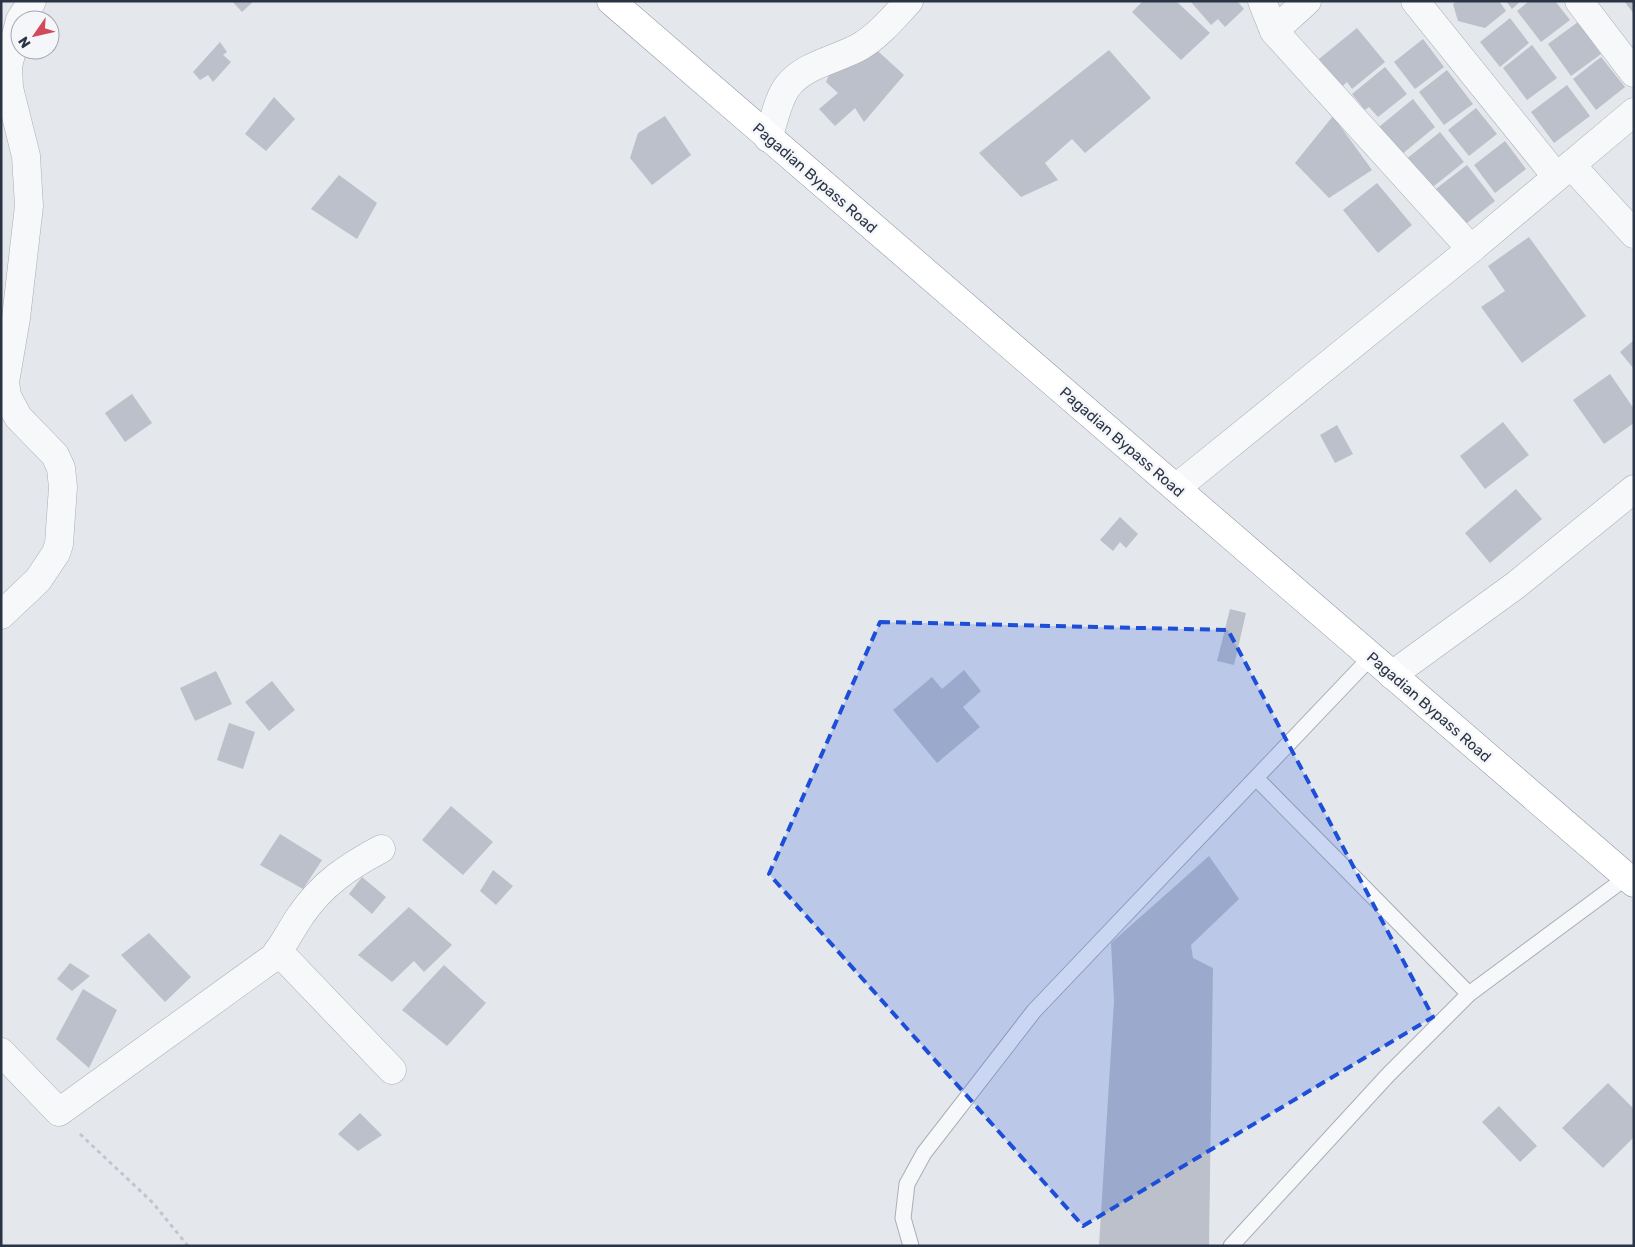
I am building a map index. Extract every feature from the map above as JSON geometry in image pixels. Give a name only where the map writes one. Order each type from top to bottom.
[{"type":"highway","name":"Pagadian Bypass Road","points":[[611,1],[1630,880]]},
{"type":"street","points":[[1,615],[38,580],[56,553],[59,544],[63,487],[61,468],[55,454],[18,417],[7,396],[5,382],[16,318],[29,206],[26,156],[9,88],[8,66],[20,20],[32,1]]},
{"type":"street","points":[[768,138],[782,97],[794,80],[804,72],[846,54],[873,38],[909,1]]},
{"type":"street","points":[[1262,1],[1274,32],[1471,249]]},
{"type":"street","points":[[1274,32],[1307,1]]},
{"type":"street","points":[[1415,1],[1563,170],[1634,234]]},
{"type":"street","points":[[1579,1],[1634,73]]},
{"type":"street","points":[[1176,488],[1471,249],[1634,112]]},
{"type":"street","points":[[1392,675],[1516,585],[1634,489]]},
{"type":"street","points":[[1,1052],[59,1112],[256,970],[278,951],[301,915],[324,885],[351,865],[380,849]]},
{"type":"street","points":[[278,951],[392,1070]]},
{"type":"lane","points":[[911,1246],[903,1218],[907,1184],[924,1154],[1034,1011],[1371,657]]},
{"type":"lane","points":[[1256,778],[1469,994]]},
{"type":"lane","points":[[1231,1246],[1388,1075],[1469,994],[1630,880]]},
{"type":"path","points":[[59,1112],[88,1143],[154,1203],[188,1246]]},
{"type":"highlighted area","points":[[880,622],[1228,630],[1433,1017],[1083,1226],[769,874]]},
{"type":"building","points":[[232,1],[254,1],[242,12]]},
{"type":"building","points":[[1143,1],[1176,1],[1210,33],[1181,60],[1132,12]]},
{"type":"building","points":[[1190,1],[1237,1],[1244,9],[1225,27],[1218,19],[1211,25]]},
{"type":"building","points":[[1457,1],[1499,1],[1506,11],[1485,28],[1458,21],[1453,4]]},
{"type":"building","points":[[1506,1],[1521,1],[1512,9]]},
{"type":"building","points":[[1529,1],[1555,1],[1570,20],[1541,42],[1517,11]]},
{"type":"building","points":[[1624,1],[1634,1],[1634,14]]},
{"type":"building","points":[[1510,18],[1529,43],[1500,67],[1480,42]]},
{"type":"building","points":[[1578,22],[1601,54],[1571,76],[1548,44]]},
{"type":"building","points":[[1357,28],[1385,62],[1352,89],[1347,82],[1337,91],[1314,63]]},
{"type":"building","points":[[1423,39],[1444,67],[1415,89],[1394,62]]},
{"type":"building","points":[[220,42],[227,52],[223,55],[231,62],[213,82],[208,75],[200,80],[193,72]]},
{"type":"building","points":[[868,42],[904,75],[864,122],[855,108],[835,126],[819,109],[838,93],[826,82],[829,75]]},
{"type":"building","points":[[1532,45],[1557,78],[1527,100],[1503,68]]},
{"type":"building","points":[[1109,50],[1151,98],[1085,153],[1072,139],[1045,163],[1058,180],[1021,197],[979,153]]},
{"type":"building","points":[[1601,57],[1625,87],[1596,110],[1573,79]]},
{"type":"building","points":[[1385,67],[1407,94],[1378,117],[1369,107],[1365,110],[1352,94]]},
{"type":"building","points":[[1447,70],[1473,104],[1444,125],[1419,92]]},
{"type":"building","points":[[1567,85],[1590,116],[1554,143],[1531,112]]},
{"type":"building","points":[[274,97],[295,119],[266,151],[245,134]]},
{"type":"building","points":[[1413,99],[1435,127],[1396,159],[1374,131]]},
{"type":"building","points":[[1476,108],[1497,134],[1469,156],[1448,130]]},
{"type":"building","points":[[665,116],[691,155],[652,185],[630,158],[638,133]]},
{"type":"building","points":[[1333,116],[1372,170],[1329,198],[1295,163]]},
{"type":"building","points":[[1440,132],[1464,162],[1424,194],[1400,164]]},
{"type":"building","points":[[1505,141],[1526,169],[1495,193],[1474,165]]},
{"type":"building","points":[[1467,165],[1495,201],[1462,227],[1433,191]]},
{"type":"building","points":[[339,175],[377,203],[357,239],[311,209]]},
{"type":"building","points":[[1377,183],[1412,225],[1378,253],[1343,210]]},
{"type":"building","points":[[1529,237],[1586,316],[1522,363],[1481,307],[1505,291],[1488,266]]},
{"type":"building","points":[[1634,340],[1634,369],[1620,352]]},
{"type":"building","points":[[1610,374],[1634,409],[1634,423],[1604,444],[1573,400]]},
{"type":"building","points":[[132,394],[152,423],[125,442],[105,413]]},
{"type":"building","points":[[1503,422],[1529,455],[1485,489],[1460,456]]},
{"type":"building","points":[[1337,425],[1353,454],[1335,463],[1320,435]]},
{"type":"building","points":[[1516,489],[1542,519],[1490,563],[1465,533]]},
{"type":"building","points":[[1120,517],[1138,534],[1126,548],[1120,542],[1113,551],[1100,540]]},
{"type":"building","points":[[1230,609],[1246,613],[1234,665],[1217,661]]},
{"type":"building","points":[[964,670],[981,691],[963,707],[980,727],[937,763],[893,710],[932,677],[942,689]]},
{"type":"building","points":[[216,671],[232,704],[195,721],[180,688]]},
{"type":"building","points":[[272,681],[295,710],[269,731],[245,702]]},
{"type":"building","points":[[229,723],[255,732],[243,769],[217,760]]},
{"type":"building","points":[[451,806],[493,842],[463,875],[422,840]]},
{"type":"building","points":[[280,834],[322,860],[303,889],[260,865]]},
{"type":"building","points":[[1209,856],[1239,899],[1191,945],[1193,958],[1213,968],[1209,1246],[1099,1246],[1114,1001],[1111,943]]},
{"type":"building","points":[[493,870],[513,886],[496,905],[480,891]]},
{"type":"building","points":[[362,877],[386,897],[372,914],[349,894]]},
{"type":"building","points":[[409,907],[452,945],[424,972],[414,961],[392,982],[358,955]]},
{"type":"building","points":[[149,933],[191,977],[165,1002],[121,955]]},
{"type":"building","points":[[70,963],[90,976],[72,991],[57,979]]},
{"type":"building","points":[[444,965],[486,1003],[447,1046],[402,1010]]},
{"type":"building","points":[[83,989],[117,1010],[89,1068],[56,1039]]},
{"type":"building","points":[[1608,1083],[1634,1109],[1634,1137],[1603,1168],[1562,1128]]},
{"type":"building","points":[[1499,1106],[1537,1146],[1520,1162],[1482,1122]]},
{"type":"building","points":[[360,1113],[382,1135],[358,1151],[338,1134]]}]
